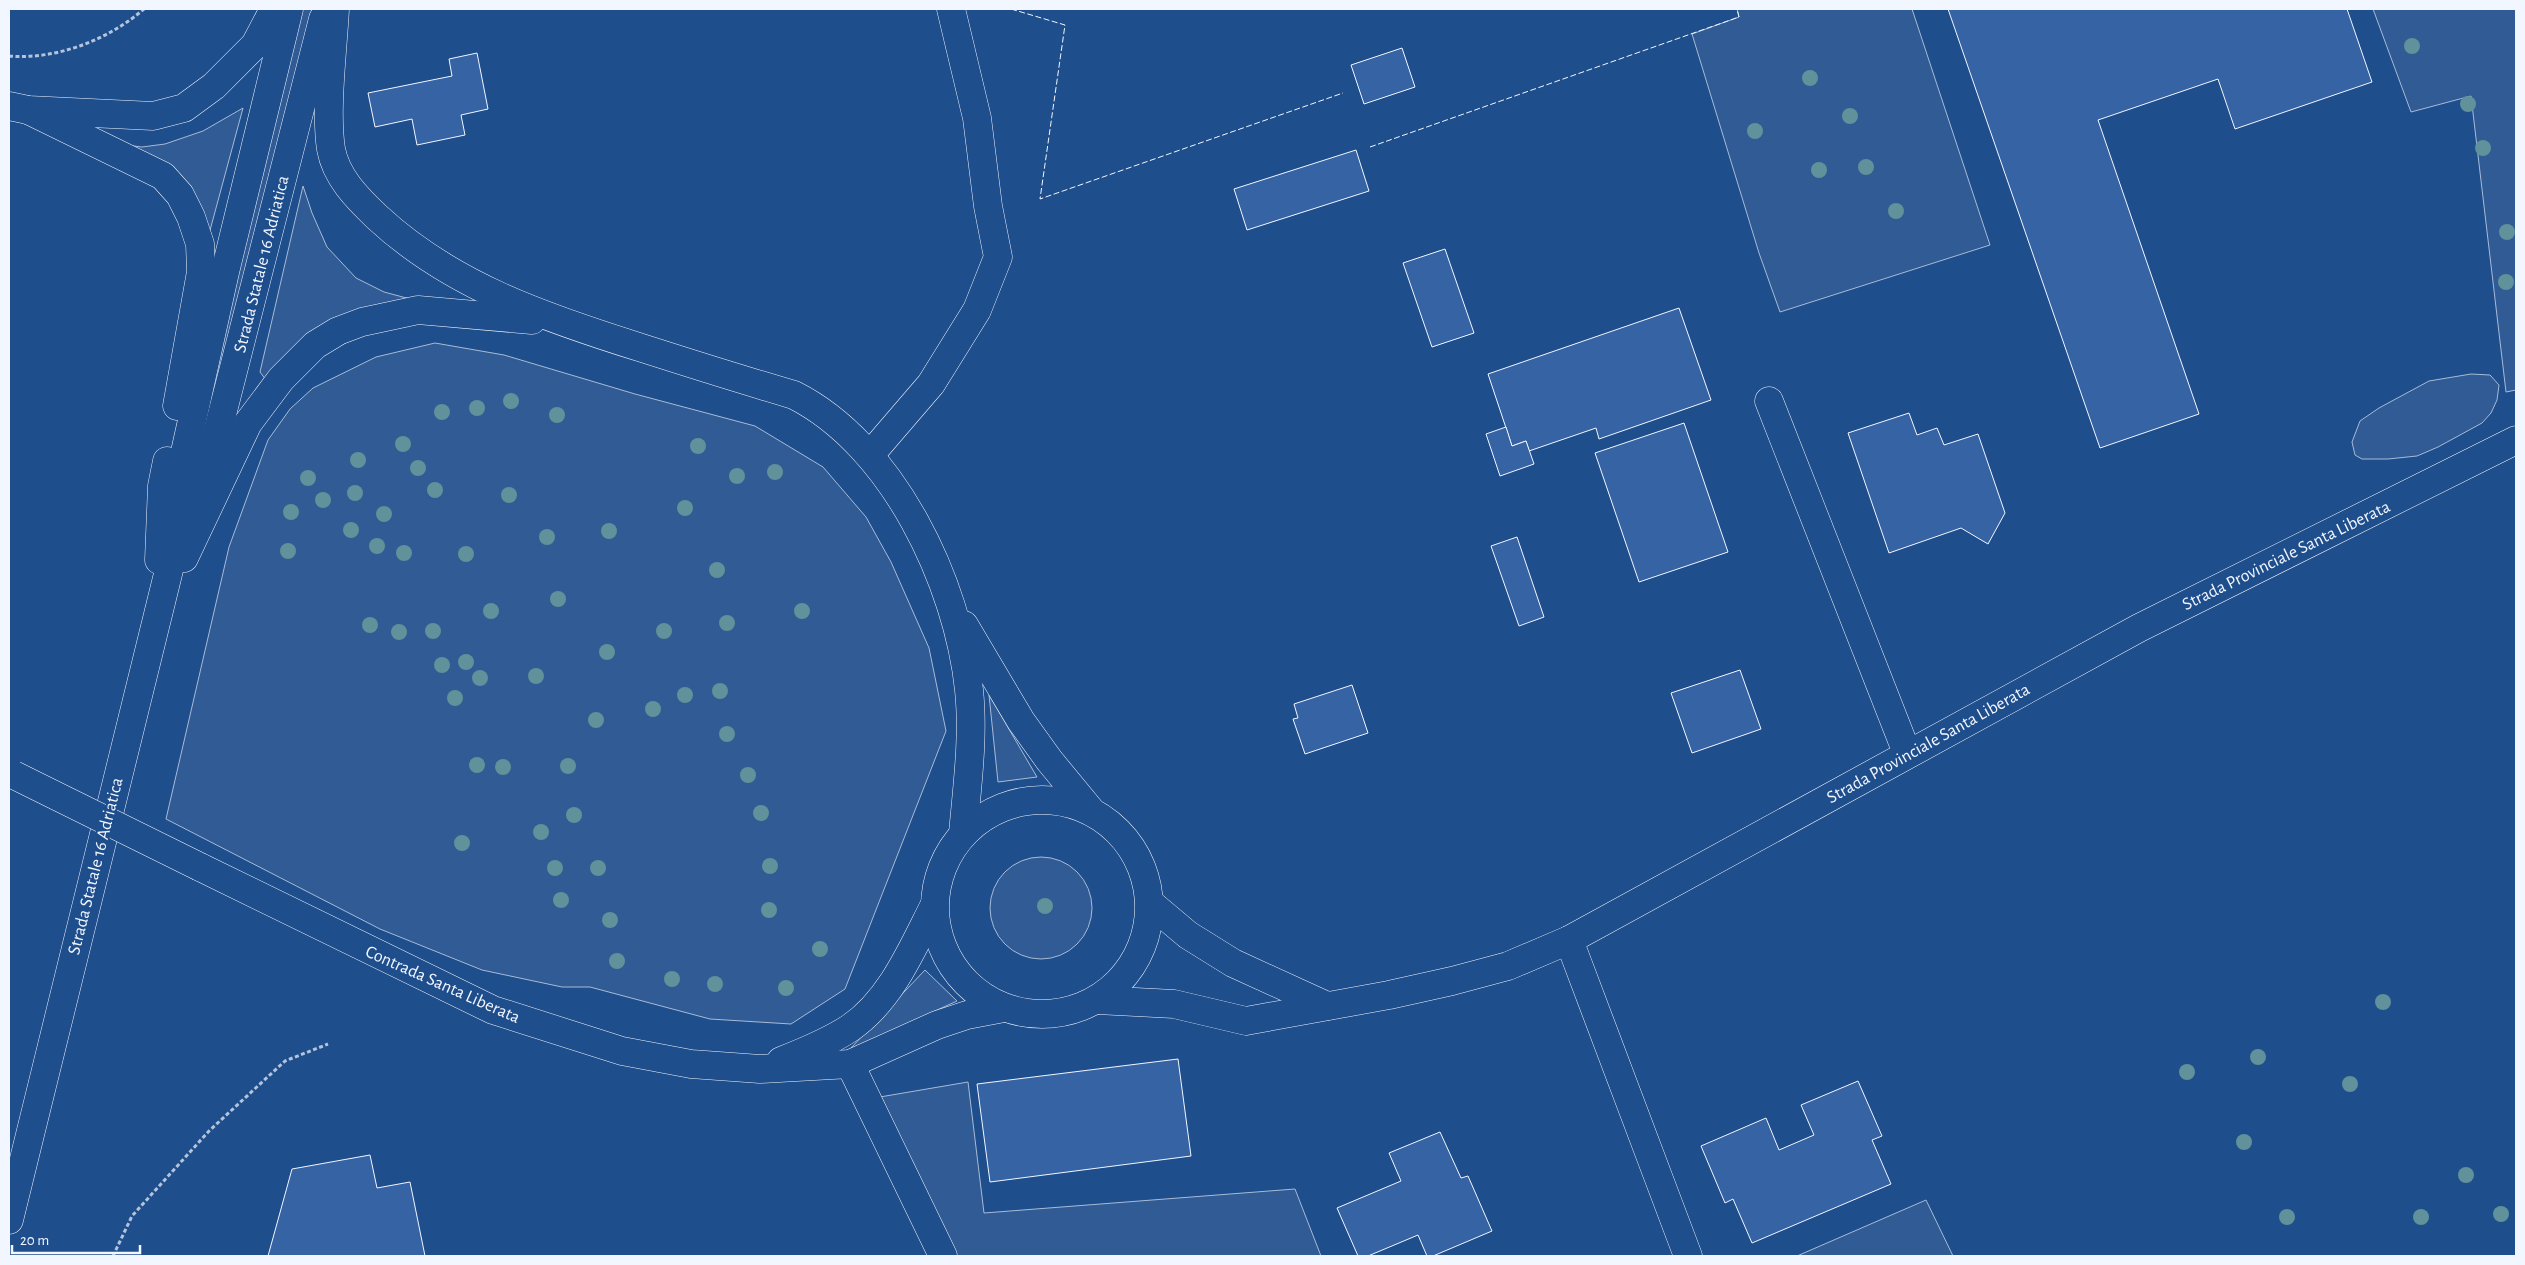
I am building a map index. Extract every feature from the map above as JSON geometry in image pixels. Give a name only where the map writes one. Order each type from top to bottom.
[{"type":"main road","points":[[18,108],[153,116],[184,108],[214,86],[255,45],[274,9]]},
{"type":"main road","name":"Strada Statale 16 Adriatica","points":[[9,1220],[156,616],[183,513],[179,478],[225,272],[289,9]]},
{"type":"main road","name":"Strada Statale 16 Adriatica","points":[[183,513],[204,485],[323,9]]},
{"type":"main road","points":[[335,9],[330,104],[332,149],[340,172],[355,196],[421,254],[504,300],[559,322],[794,395],[834,420],[870,455],[933,554],[953,607],[970,690],[970,756],[963,834]]},
{"type":"main road","points":[[870,455],[931,384],[977,310],[998,257],[988,206],[977,118],[951,9]]},
{"type":"main road","points":[[18,108],[163,176],[180,195],[191,217],[200,244],[202,272],[162,486],[156,616]]},
{"type":"main road","points":[[156,616],[248,423],[281,380],[315,345],[338,331],[362,322],[418,310],[559,322]]},
{"type":"main road","points":[[1769,401],[1907,753]]},
{"type":"main road","name":"Strada Provinciale Santa Liberata","points":[[1097,1000],[1174,1004],[1246,1021],[1389,995],[1508,966],[1569,940],[1907,753],[2139,628],[2516,440]]},
{"type":"main road","points":[[934,906],[939,939],[953,968],[975,992],[1004,1008],[1035,1015],[1067,1013],[1097,1000],[1120,983],[1137,959],[1148,932],[1150,903],[1146,874],[1133,848],[1114,827],[1091,811],[1049,760],[1021,720],[953,607]]},
{"type":"main road","name":"Contrada Santa Liberata","points":[[11,774],[493,1010],[622,1051],[691,1064],[760,1069],[850,1064]]},
{"type":"main road","points":[[760,1069],[810,1049],[851,1028],[869,1010],[897,976],[934,906],[941,872],[948,855],[963,834],[990,813],[1023,800],[1058,800],[1091,811]]},
{"type":"main road","points":[[1150,903],[1188,935],[1233,963],[1327,1006]]},
{"type":"main road","points":[[1569,940],[1688,1256]]},
{"type":"main road","points":[[943,1256],[850,1064],[937,1025],[966,1015],[1004,1008]]},
{"type":"path","points":[[9,56],[28,57],[89,44],[144,9]]},
{"type":"path","points":[[112,1256],[132,1216],[209,1131],[285,1061],[328,1044]]},
{"type":"shaded area","points":[[301,9],[312,9],[196,487],[186,493]]},
{"type":"shaded area","points":[[1737,9],[1912,9],[1990,245],[1780,312],[1759,253],[1692,34],[1739,17]]},
{"type":"shaded area","points":[[2373,9],[2516,9],[2516,390],[2506,392],[2471,96],[2411,112]]},
{"type":"shaded area","points":[[243,108],[209,234],[117,144],[142,147],[165,144],[203,131]]},
{"type":"shaded area","points":[[303,186],[312,213],[327,247],[356,278],[384,292],[429,304],[266,380],[260,372]]},
{"type":"shaded area","points":[[435,343],[504,355],[635,394],[755,426],[823,467],[866,517],[891,562],[929,648],[946,731],[845,989],[791,1024],[710,1019],[590,987],[562,987],[482,970],[380,929],[166,819],[229,547],[268,440],[290,409],[313,388],[376,357]]},
{"type":"shaded area","points":[[2471,374],[2490,375],[2499,385],[2497,400],[2491,413],[2482,423],[2417,456],[2362,459],[2355,455],[2352,442],[2360,421],[2379,408],[2429,381]]},
{"type":"shaded area","points":[[989,695],[1037,777],[998,782]]},
{"type":"shaded area","points":[[1041,857],[1061,861],[1077,872],[1088,888],[1092,908],[1088,928],[1077,944],[1061,955],[1041,959],[1021,955],[1005,944],[994,928],[990,908],[994,888],[1005,872],[1021,861]]},
{"type":"shaded area","points":[[925,970],[957,1001],[849,1050]]},
{"type":"shaded area","points":[[968,1082],[984,1213],[1295,1189],[1321,1256],[954,1256],[874,1098]]},
{"type":"shaded area","points":[[1926,1200],[1953,1256],[1797,1256]]},
{"type":"building","points":[[1948,9],[2347,9],[2372,82],[2235,129],[2218,79],[2098,120],[2199,414],[2100,448]]},
{"type":"building","points":[[1402,48],[1415,87],[1364,104],[1351,65]]},
{"type":"building","points":[[477,53],[488,109],[461,115],[465,135],[417,145],[412,119],[375,127],[368,93],[452,76],[449,59]]},
{"type":"building","points":[[1356,150],[1369,191],[1247,230],[1234,189]]},
{"type":"building","points":[[1445,249],[1474,333],[1432,347],[1403,263]]},
{"type":"building","points":[[1679,308],[1711,400],[1599,439],[1596,428],[1529,451],[1526,441],[1512,446],[1488,374]]},
{"type":"building","points":[[1909,413],[1917,435],[1937,428],[1944,445],[1978,434],[2005,513],[1988,544],[1961,528],[1889,553],[1848,433]]},
{"type":"building","points":[[1684,423],[1728,552],[1639,582],[1595,453]]},
{"type":"building","points":[[1506,427],[1512,446],[1526,441],[1534,464],[1500,476],[1486,434]]},
{"type":"building","points":[[1517,537],[1544,617],[1519,626],[1491,546]]},
{"type":"building","points":[[1740,670],[1761,729],[1692,753],[1671,693]]},
{"type":"building","points":[[1352,685],[1368,733],[1305,754],[1293,719],[1298,718],[1294,704]]},
{"type":"building","points":[[1178,1059],[1191,1156],[990,1182],[977,1084]]},
{"type":"building","points":[[1858,1081],[1882,1136],[1872,1140],[1891,1184],[1752,1243],[1733,1199],[1725,1203],[1701,1146],[1766,1118],[1779,1150],[1814,1135],[1801,1105]]},
{"type":"building","points":[[1440,1132],[1461,1178],[1468,1176],[1492,1231],[1433,1256],[1427,1256],[1418,1235],[1368,1256],[1358,1256],[1337,1208],[1401,1181],[1389,1153]]},
{"type":"building","points":[[370,1155],[377,1188],[410,1182],[425,1256],[268,1256],[292,1169]]},
{"type":"fence","points":[[1011,9],[1065,25],[1040,199],[1343,93]]},
{"type":"fence","points":[[1370,147],[1739,17],[1737,9]]}]
